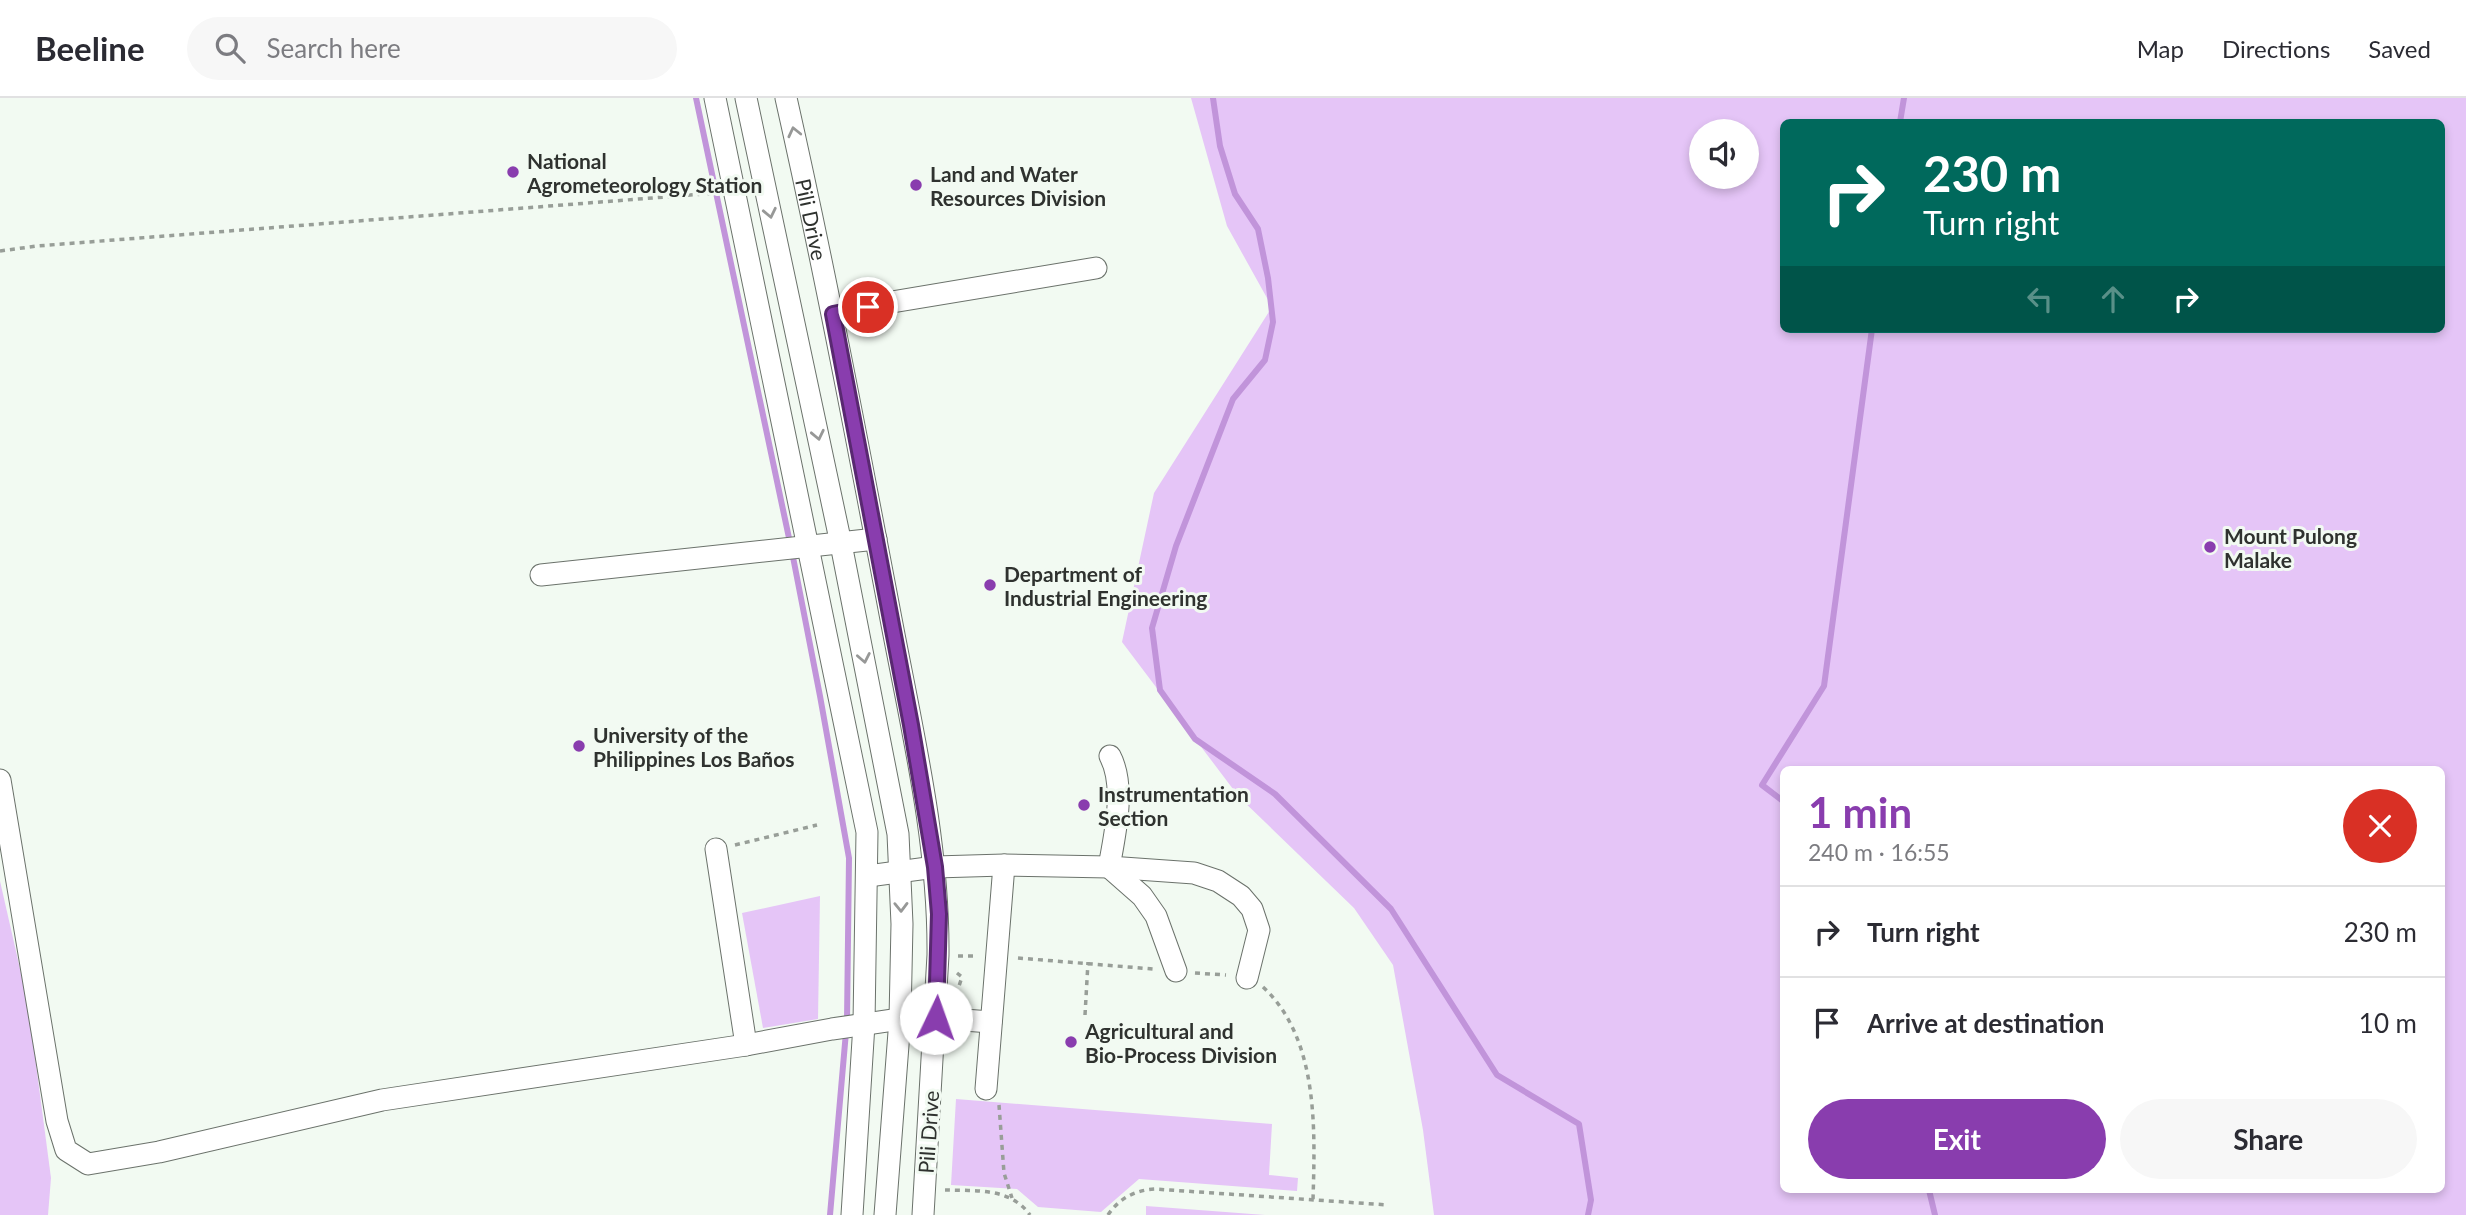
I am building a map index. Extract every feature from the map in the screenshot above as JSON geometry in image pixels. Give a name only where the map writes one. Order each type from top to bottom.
[{"type":"street","points":[[715,98],[795,550],[840,698],[867,832],[864,1024],[852,1215]]},
{"type":"street","points":[[746,98],[841,544],[898,834],[901,872],[900,1019],[885,1215]]},
{"type":"street","name":"Pili Drive","points":[[786,98],[833,314],[935,867],[939,955],[923,1215]]},
{"type":"street","points":[[833,314],[1096,268]]},
{"type":"street","points":[[541,575],[795,550],[876,539]]},
{"type":"street","points":[[840,698],[871,694]]},
{"type":"street","points":[[1109,867],[1118,812],[1115,765],[1110,756]]},
{"type":"street","points":[[0,780],[57,1121],[66,1150],[88,1164],[159,1152],[382,1100],[746,1045],[832,1029],[900,1019],[936,1018],[991,1022]]},
{"type":"street","points":[[716,849],[746,1045]]},
{"type":"street","points":[[986,1083],[1004,864]]},
{"type":"street","points":[[868,876],[935,867],[1004,864],[1195,873],[1219,881],[1241,896],[1252,909],[1259,930],[1247,978]]},
{"type":"street","points":[[1109,867],[1142,896],[1156,916],[1177,971]]},
{"type":"path","points":[[0,251],[701,194]]},
{"type":"path","points":[[716,849],[817,825]]},
{"type":"path","points":[[939,955],[1088,962],[1247,978],[1263,987],[1287,1017],[1312,1094],[1315,1126],[1313,1200]]},
{"type":"path","points":[[1085,1015],[1088,962]]},
{"type":"path","points":[[986,1083],[1000,1111],[1006,1185],[1013,1198],[1030,1215]]},
{"type":"path","points":[[1108,1215],[1125,1198],[1146,1189],[1388,1205]]},
{"type":"path","points":[[945,1190],[992,1192],[1013,1198]]},
{"type":"shaded area","points":[[1191,98],[2466,98],[2466,1215],[1434,1215],[1423,1130],[1393,965],[1354,908],[1239,797],[1122,642],[1154,493],[1272,307],[1227,226]]},
{"type":"shaded area","points":[[0,881],[28,1004],[51,1178],[48,1215],[0,1215]]},
{"type":"shaded area","points":[[820,896],[818,1019],[763,1028],[742,913]]},
{"type":"shaded area","points":[[956,1099],[1272,1124],[1269,1175],[1298,1178],[1297,1191],[1139,1179],[1101,1212],[1038,1207],[1017,1189],[951,1185]]},
{"type":"shaded area","points":[[1146,1206],[1265,1215],[1146,1215]]},
{"type":"waterway","points":[[696,98],[793,557],[849,858],[847,1021]]},
{"type":"waterway","points":[[1213,98],[1220,146],[1235,194],[1258,229],[1273,322],[1265,360],[1233,399],[1176,546],[1152,628],[1160,690],[1195,739],[1275,794],[1391,909],[1497,1075],[1579,1124],[1591,1200],[1588,1215]]},
{"type":"waterway","points":[[1900,119],[1904,98]]},
{"type":"waterway","points":[[1780,799],[1762,785],[1824,686],[1871,333]]},
{"type":"waterway","points":[[830,1215],[846,1032]]},
{"type":"waterway","points":[[1930,1193],[1935,1215]]},
{"type":"place","name":"National Agrometeorology Station","points":[[513,172]]},
{"type":"place","name":"Land and Water Resources Division","points":[[916,185]]},
{"type":"place","name":"Mount Pulong Malake","points":[[2210,547]]},
{"type":"place","name":"Department of Industrial Engineering","points":[[990,585]]},
{"type":"place","name":"University of the Philippines Los Baños","points":[[579,746]]},
{"type":"place","name":"Instrumentation Section","points":[[1084,805]]},
{"type":"place","name":"Agricultural and Bio-Process Division","points":[[1071,1042]]},
{"type":"route","points":[[868,307],[833,314],[911,725],[935,867],[939,914],[936,1018]]}]
